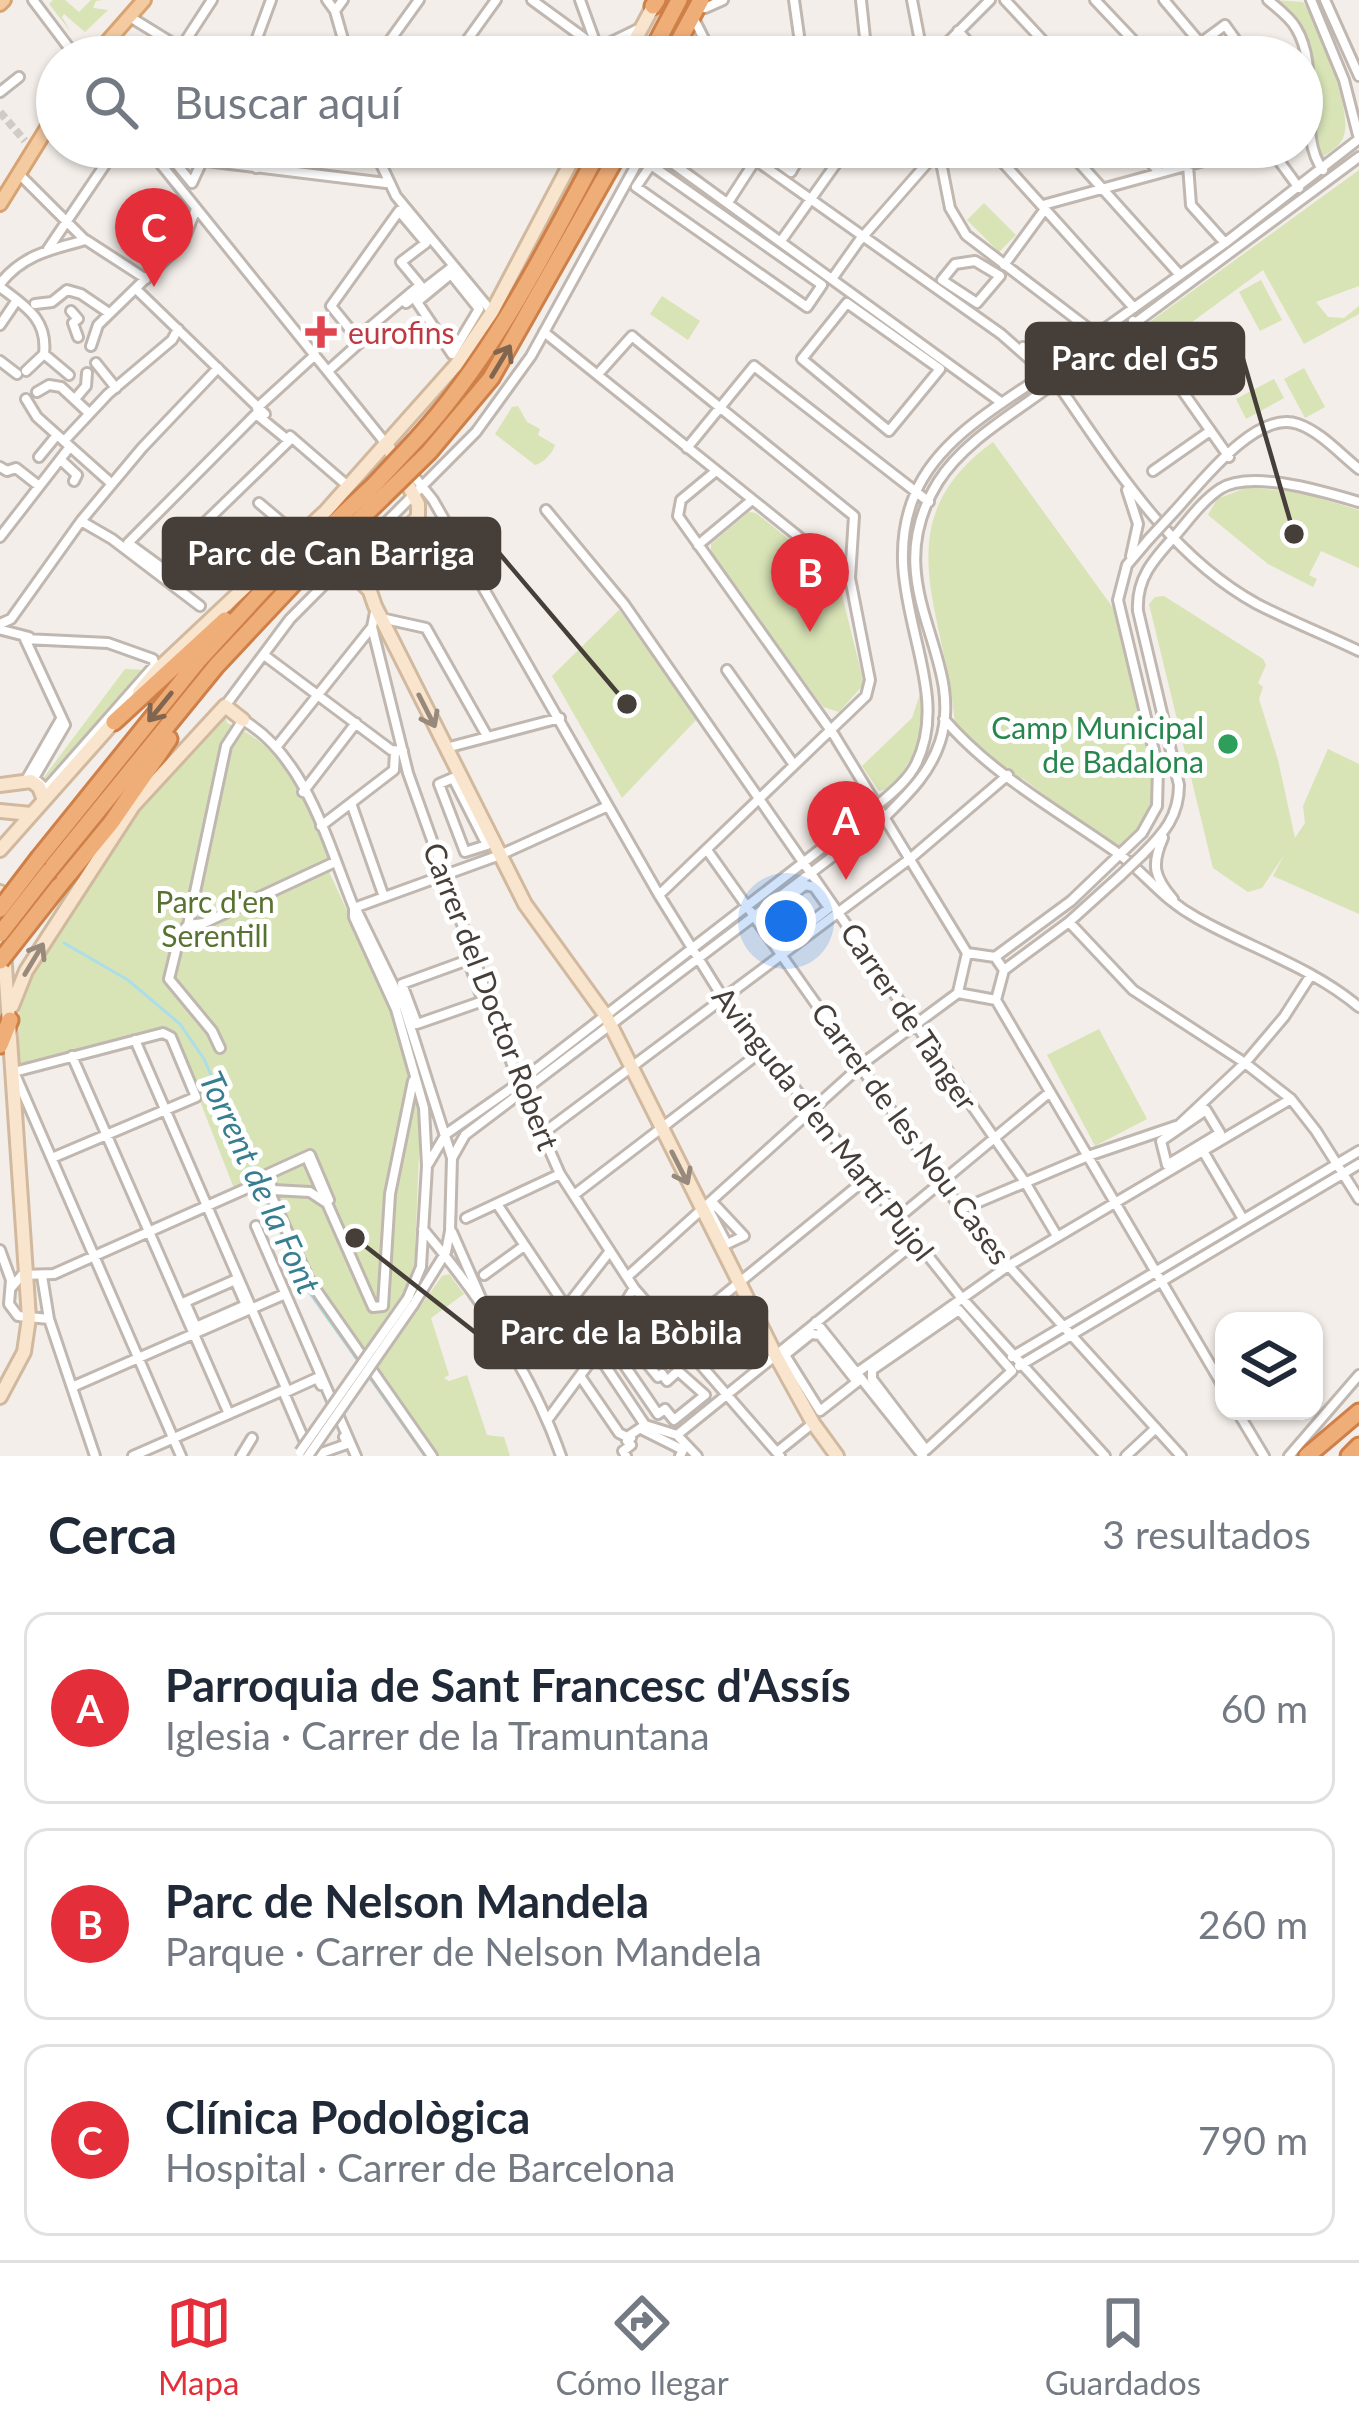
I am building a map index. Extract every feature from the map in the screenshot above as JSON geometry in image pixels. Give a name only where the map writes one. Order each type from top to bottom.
[{"type":"highway","points":[[660,36],[679,0]]},
{"type":"highway","points":[[686,36],[705,3]]},
{"type":"highway","points":[[0,909],[377,492],[444,410],[516,304],[590,168]]},
{"type":"highway","points":[[114,722],[208,633],[377,492],[483,390],[610,168]]},
{"type":"highway","points":[[0,934],[44,865],[198,661],[265,588]]},
{"type":"highway","points":[[0,961],[111,823],[216,666]]},
{"type":"highway","points":[[0,1045],[9,1017]]},
{"type":"highway","points":[[1307,1456],[1359,1412]]},
{"type":"highway","points":[[1349,1456],[1359,1446]]},
{"type":"main road","points":[[113,36],[144,0]]},
{"type":"main road","points":[[0,204],[36,137]]},
{"type":"street","points":[[33,0],[60,36]]},
{"type":"street","points":[[188,36],[212,0]]},
{"type":"street","points":[[258,36],[271,0]]},
{"type":"street","points":[[327,0],[342,36]]},
{"type":"street","points":[[335,11],[343,0]]},
{"type":"street","points":[[393,36],[419,0]]},
{"type":"street","points":[[470,36],[496,0]]},
{"type":"street","points":[[532,0],[587,36]]},
{"type":"street","points":[[580,0],[597,36]]},
{"type":"street","points":[[688,36],[705,3],[723,0]]},
{"type":"street","points":[[794,0],[799,36]]},
{"type":"street","points":[[861,0],[864,36]]},
{"type":"street","points":[[912,0],[922,36]]},
{"type":"street","points":[[952,36],[990,0]]},
{"type":"street","points":[[1005,0],[1038,36]]},
{"type":"street","points":[[1095,0],[1129,36]]},
{"type":"street","points":[[1164,0],[1197,36]]},
{"type":"street","points":[[1268,0],[1295,24],[1298,36]]},
{"type":"street","points":[[452,1159],[465,1135],[521,1087],[812,873],[886,816],[921,779],[933,759],[944,719],[913,559],[929,502],[955,461],[1133,325],[1225,244],[1359,139],[1344,80],[1311,0]]},
{"type":"street","points":[[1325,0],[1359,76]]},
{"type":"street","points":[[624,36],[638,30],[654,4]]},
{"type":"street","points":[[637,36],[654,4]]},
{"type":"street","points":[[130,17],[156,36]]},
{"type":"street","points":[[696,23],[702,36]]},
{"type":"street","points":[[1210,36],[1225,25],[1233,36]]},
{"type":"street","points":[[958,31],[963,36]]},
{"type":"street","points":[[1349,59],[1359,65]]},
{"type":"street","points":[[0,92],[19,77]]},
{"type":"street","points":[[1353,122],[1359,108]]},
{"type":"street","points":[[608,1021],[693,947],[879,804],[914,768],[929,711],[901,563],[915,494],[959,436],[1056,362],[1184,280],[1359,157]]},
{"type":"street","points":[[47,250],[104,168]]},
{"type":"street","points":[[164,168],[386,443],[419,497],[440,511]]},
{"type":"street","points":[[189,199],[203,168]]},
{"type":"street","points":[[256,168],[386,183]]},
{"type":"street","points":[[381,168],[386,183],[485,311]]},
{"type":"street","points":[[0,850],[159,668],[349,487],[456,365],[567,168]]},
{"type":"street","points":[[220,1048],[169,979],[180,934],[188,926],[235,713],[264,655],[290,619],[419,497],[476,432],[544,332],[636,168]]},
{"type":"street","points":[[649,168],[636,187],[807,307],[823,285],[655,168]]},
{"type":"street","points":[[679,168],[1002,403]]},
{"type":"street","points":[[729,202],[752,168]]},
{"type":"street","points":[[767,168],[1001,334],[1056,362],[1065,374]]},
{"type":"street","points":[[782,241],[833,168]]},
{"type":"street","points":[[832,279],[923,168]]},
{"type":"street","points":[[933,168],[942,173]]},
{"type":"street","points":[[941,168],[957,224],[1096,335]]},
{"type":"street","points":[[1009,168],[1134,308],[1133,325],[1229,457]]},
{"type":"street","points":[[1084,168],[1184,280]]},
{"type":"street","points":[[1155,168],[1159,172]]},
{"type":"street","points":[[1004,265],[1044,207],[1176,168]]},
{"type":"street","points":[[1188,168],[1191,205],[1225,244]]},
{"type":"street","points":[[1284,168],[1299,188]]},
{"type":"street","points":[[20,174],[67,225],[146,280]]},
{"type":"street","points":[[91,346],[98,325],[183,242],[197,208]]},
{"type":"street","points":[[400,211],[426,243],[401,262],[420,285],[357,338],[331,306],[400,211]]},
{"type":"street","points":[[69,375],[44,353],[43,326],[0,286],[12,268],[47,250],[86,240]]},
{"type":"street","points":[[975,262],[1000,276],[977,303],[942,280],[956,264],[975,262]]},
{"type":"street","points":[[328,371],[453,266]]},
{"type":"street","points":[[451,274],[485,311],[452,354],[417,302],[451,274]]},
{"type":"street","points":[[35,304],[52,302],[68,290],[110,314]]},
{"type":"street","points":[[137,290],[257,408],[349,487]]},
{"type":"street","points":[[0,325],[16,301]]},
{"type":"street","points":[[848,303],[940,369],[889,430],[802,359],[848,303]]},
{"type":"street","points":[[71,310],[78,319],[73,323],[79,337]]},
{"type":"street","points":[[39,457],[63,442],[172,340],[178,329]]},
{"type":"street","points":[[544,332],[850,578]]},
{"type":"street","points":[[1001,334],[1054,386],[1152,517],[1222,580],[1256,603],[1359,651]]},
{"type":"street","points":[[598,374],[632,336],[854,516],[850,578],[870,687],[831,731],[659,896]]},
{"type":"street","points":[[0,362],[22,372],[44,353]]},
{"type":"street","points":[[257,408],[315,355]]},
{"type":"street","points":[[96,362],[116,388]]},
{"type":"street","points":[[687,448],[754,366],[929,502]]},
{"type":"street","points":[[159,668],[152,657],[111,642],[22,636],[1,628],[81,521],[218,368]]},
{"type":"street","points":[[75,399],[86,386],[87,373]]},
{"type":"street","points":[[37,392],[49,385],[61,387],[89,413]]},
{"type":"street","points":[[26,399],[63,442],[112,484]]},
{"type":"street","points":[[256,414],[290,441],[190,537],[200,544],[169,573],[128,543],[203,470],[236,430],[256,414]]},
{"type":"street","points":[[1130,558],[1263,425],[1285,421],[1316,434],[1359,469]]},
{"type":"street","points":[[1154,471],[1210,430]]},
{"type":"street","points":[[0,537],[61,460],[63,442]]},
{"type":"street","points":[[61,460],[77,475],[74,481]]},
{"type":"street","points":[[4,469],[16,468],[39,486]]},
{"type":"street","points":[[627,1277],[862,1066],[958,993],[967,952],[831,731],[678,516],[682,500],[716,470]]},
{"type":"street","points":[[995,957],[1071,901],[1120,855],[1152,817],[1159,795],[1158,768],[1119,611],[1119,584],[1138,524],[1122,477]]},
{"type":"street","points":[[1182,910],[1154,870],[1155,855],[1179,800],[1179,785],[1137,602],[1147,568],[1215,493],[1240,482],[1288,485],[1359,502]]},
{"type":"street","points":[[419,497],[418,517],[367,568],[376,617],[538,926],[608,1021],[661,1129],[727,1244],[744,1236],[708,1207]]},
{"type":"street","name":"Avinguda d'en Martí Pujol","points":[[419,497],[440,511],[659,896],[723,998],[1012,1358],[1016,1369],[1105,1456]]},
{"type":"street","points":[[698,545],[753,500]]},
{"type":"street","points":[[260,503],[298,536]]},
{"type":"street","name":"Carrer de Tànger","points":[[546,510],[624,604],[1058,1236]]},
{"type":"street","points":[[81,521],[200,606]]},
{"type":"street","points":[[344,565],[369,590]]},
{"type":"street","points":[[376,617],[426,628],[488,736]]},
{"type":"street","points":[[277,746],[376,617]]},
{"type":"street","name":"Carrer del Doctor Robert","points":[[376,617],[399,752],[521,1087],[560,1174],[634,1288],[778,1454]]},
{"type":"street","points":[[22,636],[61,720],[30,779]]},
{"type":"street","points":[[0,784],[30,779],[47,789],[154,670],[154,660],[108,643],[25,639],[65,725],[30,779]]},
{"type":"street","points":[[264,655],[399,752],[394,770],[321,826]]},
{"type":"street","points":[[727,670],[794,765]]},
{"type":"street","points":[[235,713],[277,746],[321,826],[354,917],[396,1009],[422,1090],[426,1172],[420,1273],[410,1302]]},
{"type":"street","points":[[66,909],[111,823],[235,713]]},
{"type":"street","points":[[446,748],[560,718]]},
{"type":"street","points":[[944,719],[1050,809],[1120,855],[1155,891],[1182,910],[1311,975],[1359,1006]]},
{"type":"street","points":[[303,792],[356,723]]},
{"type":"street","points":[[394,770],[408,773]]},
{"type":"street","points":[[542,1135],[910,858],[1009,776]]},
{"type":"street","points":[[453,778],[461,795],[487,845],[465,851],[439,784],[453,778]]},
{"type":"street","points":[[30,779],[44,800]]},
{"type":"street","points":[[351,802],[384,896]]},
{"type":"street","points":[[9,1017],[26,971],[133,806]]},
{"type":"street","points":[[354,908],[500,855],[608,806]]},
{"type":"street","points":[[0,811],[32,814]]},
{"type":"street","points":[[1167,829],[1069,922],[1004,970],[996,1000],[1215,1372]]},
{"type":"street","name":"Carrer de les Nou Cases","points":[[707,850],[962,1209],[1061,1327],[1181,1456]]},
{"type":"street","points":[[188,926],[204,923],[335,862]]},
{"type":"street","points":[[805,885],[814,886],[829,908],[783,944],[766,915],[805,885]]},
{"type":"street","points":[[0,892],[9,1017],[7,1073],[35,1275],[95,1456]]},
{"type":"street","points":[[306,1455],[438,1268],[451,1231],[452,1159],[446,1134],[404,1006],[354,908]]},
{"type":"street","points":[[1069,922],[1133,989],[1291,1099],[1359,1199]]},
{"type":"street","points":[[967,952],[995,957],[1004,970]]},
{"type":"street","points":[[468,960],[483,1001],[417,1024],[402,984],[468,960]]},
{"type":"street","points":[[962,1209],[1088,1156],[1179,1125],[1245,1063],[1284,1017],[1311,975]]},
{"type":"street","points":[[958,993],[996,1000]]},
{"type":"street","points":[[7,1073],[163,1033],[178,1047],[196,1096],[52,1158]]},
{"type":"street","points":[[135,1040],[286,1388]]},
{"type":"street","points":[[574,1195],[762,1051]]},
{"type":"street","points":[[72,1056],[229,1414]]},
{"type":"street","points":[[7,1073],[52,1158],[181,1456]]},
{"type":"street","points":[[308,1160],[373,1307],[383,1306],[390,1194],[413,1081]]},
{"type":"street","points":[[426,1172],[446,1134],[521,1087]]},
{"type":"street","points":[[898,1218],[1050,1092]]},
{"type":"street","points":[[858,1372],[960,1296],[1291,1099]]},
{"type":"street","points":[[1206,1110],[1220,1133],[1167,1165],[1161,1142],[1206,1110]]},
{"type":"street","points":[[1203,1150],[1244,1219]]},
{"type":"street","points":[[1016,1369],[958,1310],[875,1368],[872,1379],[926,1450],[1016,1369],[1340,1169],[1359,1151]]},
{"type":"street","points":[[310,1156],[327,1201],[310,1192],[273,1190],[266,1175],[310,1156]]},
{"type":"street","points":[[1012,1358],[1244,1219],[1340,1169],[1359,1164]]},
{"type":"street","points":[[426,1172],[443,1175],[451,1183]]},
{"type":"street","points":[[466,1218],[560,1174]]},
{"type":"street","points":[[675,1335],[866,1179]]},
{"type":"street","points":[[266,1184],[309,1280],[432,1456]]},
{"type":"street","points":[[49,1319],[18,1316],[4,1307],[16,1278],[94,1256],[252,1186]]},
{"type":"street","points":[[496,1204],[645,1425],[677,1436],[684,1453]]},
{"type":"street","points":[[708,1207],[776,1356],[837,1456]]},
{"type":"street","points":[[256,1226],[356,1456]]},
{"type":"street","points":[[422,1228],[446,1252],[520,1366],[561,1456]]},
{"type":"street","points":[[430,1237],[451,1231]]},
{"type":"street","points":[[451,1231],[488,1315]]},
{"type":"street","points":[[677,1436],[917,1241]]},
{"type":"street","points":[[484,1275],[524,1246]]},
{"type":"street","points":[[0,1250],[11,1288]]},
{"type":"street","points":[[520,1366],[610,1251]]},
{"type":"street","points":[[438,1268],[457,1269]]},
{"type":"street","points":[[0,1397],[24,1352],[35,1275]]},
{"type":"street","points":[[235,1280],[246,1305],[196,1327],[185,1302],[235,1280]]},
{"type":"street","points":[[0,1284],[11,1288]]},
{"type":"street","points":[[548,1419],[597,1356],[610,1347],[608,1331],[634,1288]]},
{"type":"street","points":[[72,1387],[285,1294]]},
{"type":"street","points":[[817,1322],[918,1454]]},
{"type":"street","points":[[811,1334],[820,1335],[857,1382],[820,1411],[785,1355],[811,1334]]},
{"type":"street","points":[[644,1352],[658,1377],[662,1374],[667,1381],[678,1371],[705,1394],[674,1420],[665,1409],[658,1414],[626,1366],[644,1352]]},
{"type":"street","points":[[138,1455],[320,1374]]},
{"type":"street","points":[[1289,1456],[1359,1375]]},
{"type":"street","points":[[580,1376],[619,1433],[627,1437],[645,1425]]},
{"type":"street","points":[[318,1378],[347,1444],[306,1455],[284,1393],[318,1378]]},
{"type":"street","points":[[1243,1420],[1264,1456]]},
{"type":"street","points":[[778,1454],[813,1423]]},
{"type":"street","points":[[1126,1456],[1156,1428]]},
{"type":"street","points":[[626,1456],[623,1450],[631,1445],[626,1441],[645,1429],[697,1456]]},
{"type":"street","points":[[241,1456],[252,1438]]},
{"type":"green space","points":[[65,0],[79,12],[91,0],[103,0],[93,8],[108,10],[85,32],[64,14],[71,32],[49,4]]},
{"type":"green space","points":[[1273,0],[1303,2],[1321,36],[1301,36]]},
{"type":"green space","points":[[1323,42],[1344,112],[1342,140],[1323,157]]},
{"type":"green space","points":[[1359,170],[1359,286],[1316,302],[1328,317],[1344,318],[1359,306],[1359,314],[1304,344],[1263,270],[1162,344],[1147,324]]},
{"type":"green space","points":[[984,203],[1016,235],[999,252],[967,220]]},
{"type":"green space","points":[[1261,280],[1282,320],[1260,331],[1239,292]]},
{"type":"green space","points":[[662,296],[700,321],[688,340],[650,314]]},
{"type":"green space","points":[[1304,368],[1325,407],[1305,418],[1284,379]]},
{"type":"green space","points":[[1274,379],[1284,398],[1246,419],[1236,399]]},
{"type":"green space","points":[[518,406],[527,422],[540,429],[538,435],[555,445],[535,465],[495,434],[512,407]]},
{"type":"green space","points":[[993,442],[1116,612],[1155,778],[1145,818],[1117,849],[1019,780],[955,724],[929,572],[930,538],[939,505],[959,473]]},
{"type":"green space","points":[[1248,487],[1302,493],[1359,510],[1359,568],[1321,551],[1309,575],[1317,579],[1313,587],[1268,564],[1208,515],[1217,499]]},
{"type":"green space","points":[[749,512],[838,579],[864,684],[839,712],[823,707],[711,552],[711,544]]},
{"type":"green space","name":"Camp Municipal de Badalona","points":[[1164,596],[1263,659],[1259,699],[1295,838],[1305,823],[1303,806],[1328,749],[1359,764],[1359,914],[1273,876],[1284,855],[1262,888],[1248,892],[1213,868],[1149,604]]},
{"type":"green space","points":[[619,610],[697,719],[622,798],[552,676]]},
{"type":"green space","points":[[125,669],[147,670],[47,783],[44,777]]},
{"type":"green space","points":[[922,688],[923,717],[912,755],[888,789],[879,791],[862,766],[912,718]]},
{"type":"green space","name":"Parc d'en Serentill","points":[[225,713],[227,723],[266,747],[280,762],[302,797],[330,858],[330,874],[393,1010],[421,1105],[414,1277],[363,1351],[313,1282],[266,1176],[235,1191],[175,1037],[170,1033],[19,1065],[19,987],[150,792]]},
{"type":"green space","points":[[1099,1029],[1147,1119],[1095,1146],[1047,1055]]},
{"type":"green space","points":[[449,1274],[464,1294],[431,1318],[449,1375],[444,1378],[449,1381],[467,1375],[487,1435],[504,1437],[510,1456],[436,1456],[375,1371],[442,1276]]},
{"type":"waterway","name":"Torrent de la Font","points":[[64,943],[128,980],[180,1024],[204,1059],[304,1285],[358,1361]]},
{"type":"waterway","name":"Torrent de la Font","points":[[367,1374],[425,1456]]},
{"type":"tunnel","points":[[0,112],[25,141]]},
{"type":"place","name":"Clínica Podològica","points":[[154,287]]},
{"type":"place","name":"eurofins","points":[[321,332]]},
{"type":"place","name":"Parc del G5","points":[[1294,534]]},
{"type":"place","name":"Parc de Nelson Mandela","points":[[810,632]]},
{"type":"place","name":"Parc de Can Barriga","points":[[627,704]]},
{"type":"place","name":"Camp Municipal de Badalona","points":[[1228,744]]},
{"type":"place","name":"Parroquia de Sant Francesc d'Assís","points":[[846,880]]},
{"type":"place","name":"Parc de la Bòbila","points":[[355,1238]]}]
